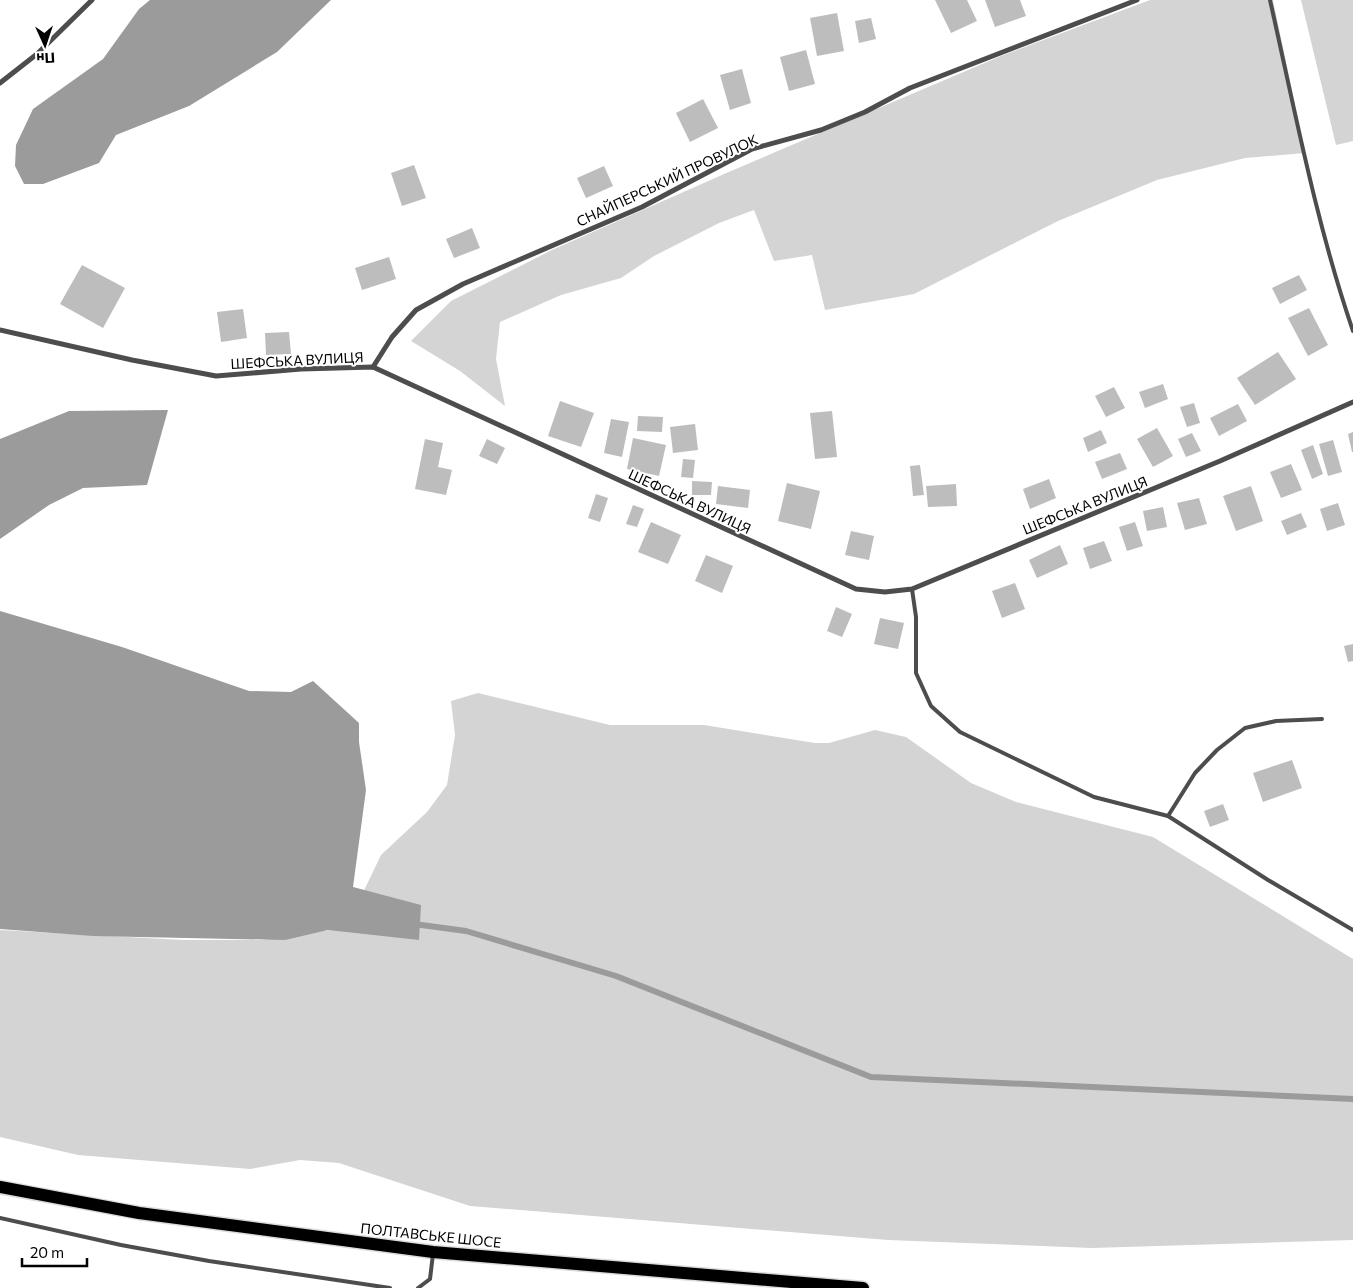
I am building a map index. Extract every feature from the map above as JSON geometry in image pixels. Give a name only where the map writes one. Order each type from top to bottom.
[{"type":"main road","name":"ПОЛТАВСЬКЕ ШОСЕ","points":[[0,1187],[139,1213],[433,1252],[863,1288]]},
{"type":"street","points":[[0,84],[37,54],[92,0]]},
{"type":"street","name":"СНАЙПЕРСЬКИЙ ПРОВУЛОК","points":[[373,367],[392,337],[416,310],[463,284],[642,207],[752,149],[821,130],[865,112],[910,88],[1137,0]]},
{"type":"street","name":"ШЕФСЬКА ВУЛИЦЯ","points":[[0,330],[132,360],[216,376],[301,369],[373,367],[856,590],[885,592],[912,589],[1220,462],[1353,402]]},
{"type":"lane","points":[[1270,0],[1310,178],[1338,286],[1353,331]]},
{"type":"lane","points":[[912,589],[916,616],[916,673],[931,706],[960,732],[1094,797],[1168,816],[1268,880],[1353,930]]},
{"type":"lane","points":[[1168,816],[1195,774],[1217,750],[1245,728],[1276,721],[1322,719]]},
{"type":"lane","points":[[0,1218],[121,1245],[210,1262],[390,1288]]},
{"type":"lane","points":[[418,1288],[430,1279],[433,1252]]},
{"type":"shaded area","points":[[150,0],[331,0],[277,52],[189,106],[116,135],[99,163],[43,184],[24,184],[15,166],[16,145],[33,109],[103,59],[139,9]]},
{"type":"shaded area","points":[[1150,0],[1273,0],[1305,153],[1245,158],[1157,180],[1058,221],[914,294],[825,310],[812,255],[774,261],[754,210],[719,223],[654,256],[621,278],[561,295],[500,322],[496,359],[505,406],[460,371],[411,341],[451,301],[552,250],[731,171],[1001,56]]},
{"type":"shaded area","points":[[1301,0],[1353,0],[1353,141],[1336,145]]},
{"type":"shaded area","points":[[168,410],[147,485],[83,488],[49,505],[0,539],[0,439],[69,411]]},
{"type":"shaded area","points":[[0,611],[122,647],[249,691],[291,692],[313,681],[359,723],[359,742],[366,790],[353,887],[421,905],[419,940],[328,930],[285,940],[93,936],[0,929]]},
{"type":"shaded area","points":[[478,693],[610,725],[704,725],[815,743],[829,743],[875,730],[906,737],[971,783],[1016,802],[1153,837],[1353,959],[1353,1240],[1092,1248],[888,1240],[470,1206],[339,1163],[300,1160],[250,1169],[78,1155],[0,1137],[0,930],[183,940],[262,940],[337,929],[358,903],[381,855],[427,812],[447,785],[455,735],[451,701]]},
{"type":"building","points":[[935,0],[967,0],[977,21],[951,33]]},
{"type":"building","points":[[985,0],[1020,0],[1026,16],[995,27]]},
{"type":"building","points":[[837,13],[844,51],[817,56],[810,18]]},
{"type":"building","points":[[871,18],[876,39],[859,43],[855,21]]},
{"type":"building","points":[[806,50],[815,84],[789,91],[780,57]]},
{"type":"building","points":[[742,69],[751,103],[730,110],[720,75]]},
{"type":"building","points":[[703,99],[718,128],[690,142],[676,113]]},
{"type":"building","points":[[414,165],[426,198],[402,206],[391,173]]},
{"type":"building","points":[[604,166],[613,186],[586,198],[577,178]]},
{"type":"building","points":[[472,228],[480,248],[454,258],[446,239]]},
{"type":"building","points":[[389,257],[396,279],[362,290],[355,268]]},
{"type":"building","points":[[82,265],[125,288],[103,328],[60,304]]},
{"type":"building","points":[[1299,275],[1307,290],[1280,304],[1272,288]]},
{"type":"building","points":[[1309,308],[1328,345],[1308,356],[1288,318]]},
{"type":"building","points":[[243,309],[247,338],[221,342],[217,312]]},
{"type":"building","points":[[289,332],[291,354],[266,355],[265,333]]},
{"type":"building","points":[[1278,352],[1296,379],[1255,405],[1237,378]]},
{"type":"building","points":[[1163,384],[1168,399],[1145,408],[1139,392]]},
{"type":"building","points":[[1114,387],[1125,408],[1106,417],[1095,396]]},
{"type":"building","points":[[560,401],[594,413],[581,447],[548,436]]},
{"type":"building","points":[[1194,403],[1200,423],[1187,427],[1180,407]]},
{"type":"building","points":[[1238,404],[1247,421],[1219,436],[1210,418]]},
{"type":"building","points":[[832,411],[837,457],[815,459],[810,413]]},
{"type":"building","points":[[638,416],[663,417],[662,432],[637,431]]},
{"type":"building","points":[[611,419],[629,422],[622,457],[604,453]]},
{"type":"building","points":[[695,424],[698,450],[673,453],[670,427]]},
{"type":"building","points":[[1157,428],[1173,456],[1153,467],[1137,439]]},
{"type":"building","points":[[1101,430],[1107,443],[1088,452],[1083,438]]},
{"type":"building","points":[[1353,432],[1353,452],[1352,452],[1348,434]]},
{"type":"building","points":[[1192,433],[1201,451],[1186,457],[1178,439]]},
{"type":"building","points":[[633,438],[666,445],[659,476],[627,469]]},
{"type":"building","points":[[425,439],[443,443],[438,467],[452,470],[446,495],[415,489]]},
{"type":"building","points":[[487,439],[505,448],[497,464],[479,456]]},
{"type":"building","points":[[1333,440],[1342,472],[1328,476],[1319,444]]},
{"type":"building","points":[[1313,445],[1323,474],[1312,479],[1301,450]]},
{"type":"building","points":[[1120,453],[1127,469],[1102,479],[1095,462]]},
{"type":"building","points":[[683,459],[695,460],[693,478],[681,477]]},
{"type":"building","points":[[1291,464],[1302,490],[1281,498],[1270,472]]},
{"type":"building","points":[[920,465],[924,495],[913,496],[910,466]]},
{"type":"building","points":[[1049,479],[1056,498],[1030,509],[1023,489]]},
{"type":"building","points":[[692,481],[712,482],[711,495],[692,495]]},
{"type":"building","points":[[787,483],[820,491],[811,529],[778,521]]},
{"type":"building","points":[[956,484],[957,506],[928,507],[926,486]]},
{"type":"building","points":[[718,486],[750,490],[748,508],[716,504]]},
{"type":"building","points":[[1251,486],[1263,521],[1236,531],[1223,496]]},
{"type":"building","points":[[596,494],[608,498],[600,522],[588,518]]},
{"type":"building","points":[[1199,498],[1207,524],[1185,530],[1177,503]]},
{"type":"building","points":[[1338,503],[1345,525],[1327,531],[1320,509]]},
{"type":"building","points":[[633,505],[644,509],[637,527],[626,524]]},
{"type":"building","points":[[1163,507],[1167,527],[1147,531],[1143,511]]},
{"type":"building","points":[[1301,513],[1307,527],[1287,535],[1281,521]]},
{"type":"building","points":[[651,522],[681,535],[668,564],[638,552]]},
{"type":"building","points":[[1135,522],[1143,546],[1127,551],[1119,527]]},
{"type":"building","points":[[851,531],[874,536],[869,560],[845,555]]},
{"type":"building","points":[[1104,541],[1112,561],[1090,569],[1083,548]]},
{"type":"building","points":[[1060,545],[1068,564],[1037,578],[1029,560]]},
{"type":"building","points":[[706,555],[733,566],[722,593],[695,581]]},
{"type":"building","points":[[1015,583],[1025,609],[1002,618],[992,591]]},
{"type":"building","points":[[836,607],[852,614],[842,637],[827,631]]},
{"type":"building","points":[[880,618],[904,623],[898,649],[874,644]]},
{"type":"building","points":[[1353,644],[1353,661],[1348,662],[1344,646]]},
{"type":"building","points":[[1292,760],[1302,788],[1263,802],[1253,773]]},
{"type":"building","points":[[1223,804],[1229,820],[1210,827],[1204,811]]},
{"type":"waterway","points":[[414,924],[466,931],[616,976],[871,1077],[1353,1099]]}]
